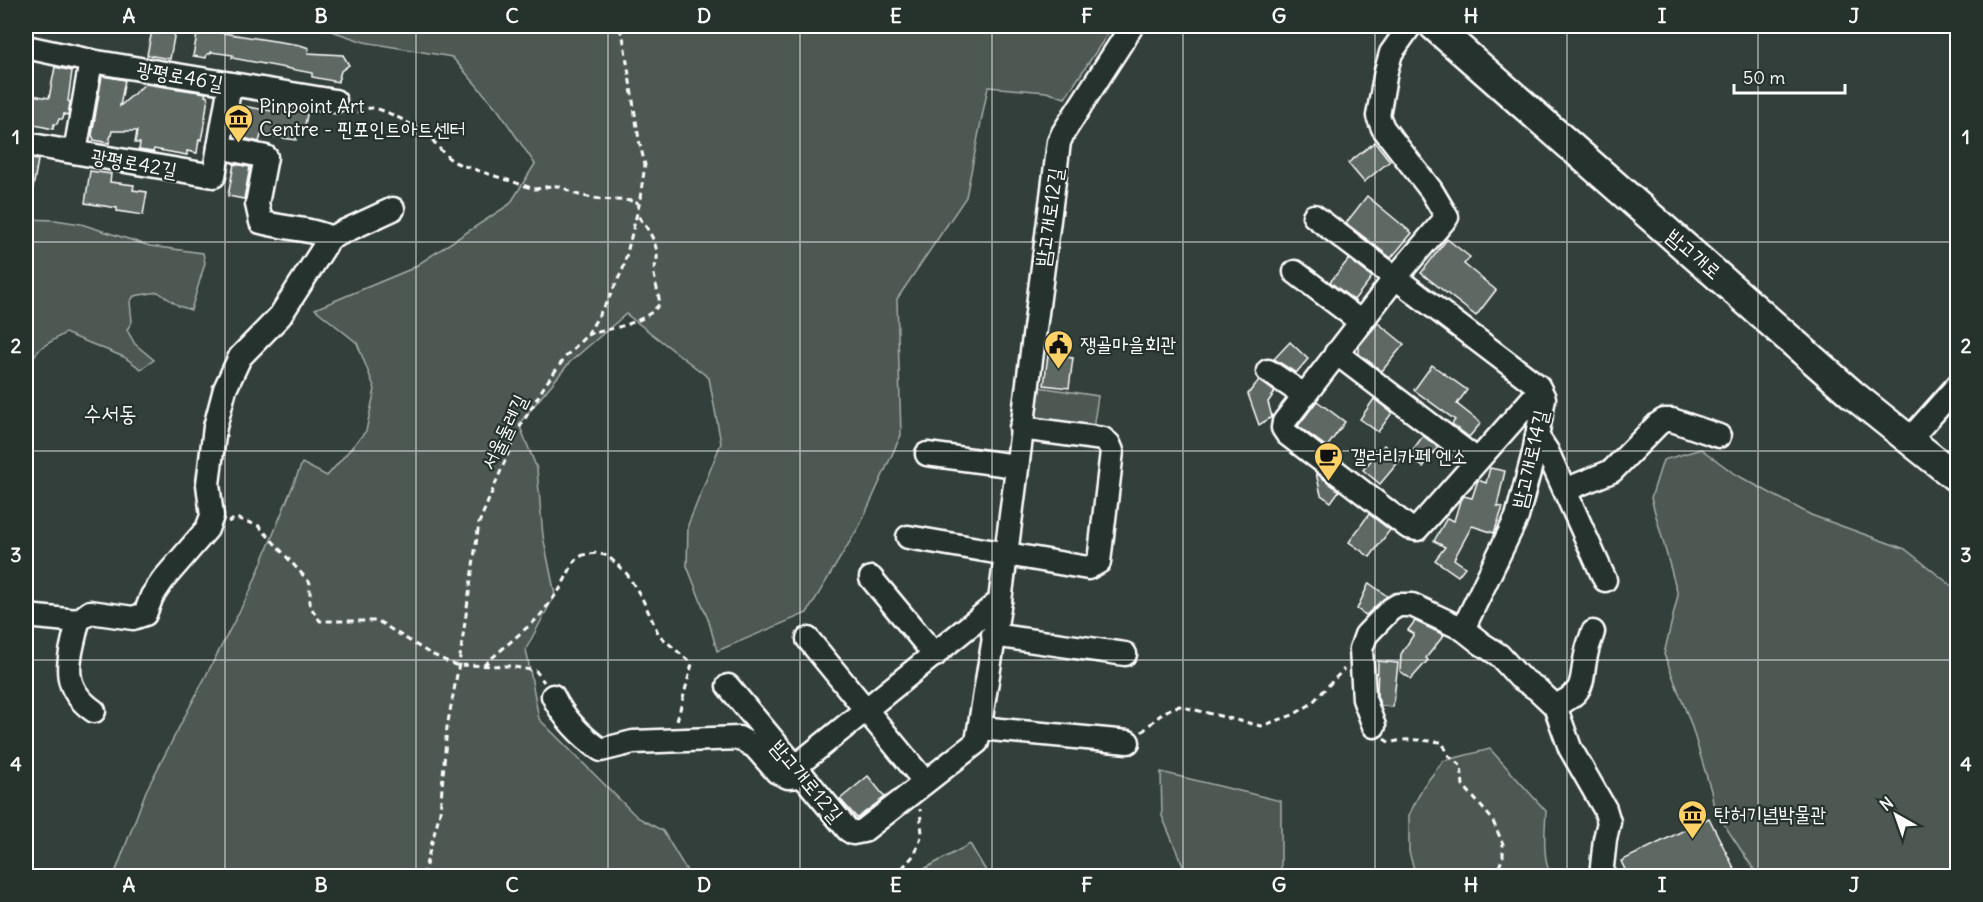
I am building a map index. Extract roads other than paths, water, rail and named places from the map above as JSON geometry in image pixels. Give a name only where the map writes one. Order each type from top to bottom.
[{"type":"main road","name":"밤고개로","points":[[1434,26],[1843,386],[1958,479]]},
{"type":"street","name":"밤고개로12길","points":[[728,686],[798,772],[853,833],[863,831],[978,742],[1000,601],[1059,142],[1132,26]]},
{"type":"street","points":[[1410,26],[1391,53],[1378,116],[1383,128],[1431,190],[1447,217],[1336,353],[1284,422],[1283,428],[1287,434],[1408,527],[1417,529],[1540,390]]},
{"type":"street","name":"광평로46길","points":[[26,47],[91,61],[335,101]]},
{"type":"street","points":[[75,152],[91,61]]},
{"type":"street","name":"광평로42길","points":[[26,144],[213,177],[230,84]]},
{"type":"street","points":[[219,147],[266,157],[257,204],[261,222],[278,227],[323,233],[330,238]]},
{"type":"street","points":[[94,711],[76,696],[67,670],[78,621],[90,612],[133,618],[145,614],[157,588],[207,529],[212,516],[208,484],[215,428],[225,389],[240,357],[280,316],[330,238],[393,209]]},
{"type":"street","name":"밤고개로14길","points":[[1314,216],[1540,390],[1544,398],[1517,518],[1463,629]]},
{"type":"street","points":[[1295,272],[1361,322]]},
{"type":"street","points":[[1336,353],[1477,460]]},
{"type":"street","points":[[1268,371],[1304,395]]},
{"type":"street","points":[[1909,440],[1958,385]]},
{"type":"street","points":[[1564,490],[1612,471],[1664,420],[1672,420],[1719,435]]},
{"type":"street","points":[[908,537],[1088,568],[1099,562],[1112,451],[1109,444],[1103,439],[1021,428]]},
{"type":"street","points":[[1537,436],[1547,452],[1605,580]]},
{"type":"street","points":[[927,454],[1016,466]]},
{"type":"street","points":[[871,578],[935,655]]},
{"type":"street","points":[[554,696],[561,712],[585,739],[601,750],[633,742],[739,738],[755,747],[777,772],[788,777],[798,772],[865,710],[1000,601]]},
{"type":"street","points":[[1374,726],[1364,699],[1361,649],[1366,635],[1398,605],[1412,605],[1463,629],[1499,655],[1519,677],[1537,689],[1555,706],[1570,748],[1605,809],[1609,822],[1601,876]]},
{"type":"street","points":[[26,616],[78,621]]},
{"type":"street","points":[[1555,706],[1566,701],[1578,690],[1583,680],[1586,652],[1593,632]]},
{"type":"street","points":[[993,635],[1125,654]]},
{"type":"street","points":[[808,639],[922,784]]},
{"type":"street","points":[[980,728],[1128,742]]},
{"type":"place","name":"Pinpoint Art Centre - 핀포인트아트센터","points":[[238,144]]},
{"type":"place","name":"쟁골마을회관","points":[[1059,370]]},
{"type":"place","name":"갤러리카페 엔소","points":[[1329,482]]},
{"type":"place","name":"탄허기념박물관","points":[[1693,840]]},
{"type":"district","name":"수서동","points":[[110,413]]}]
